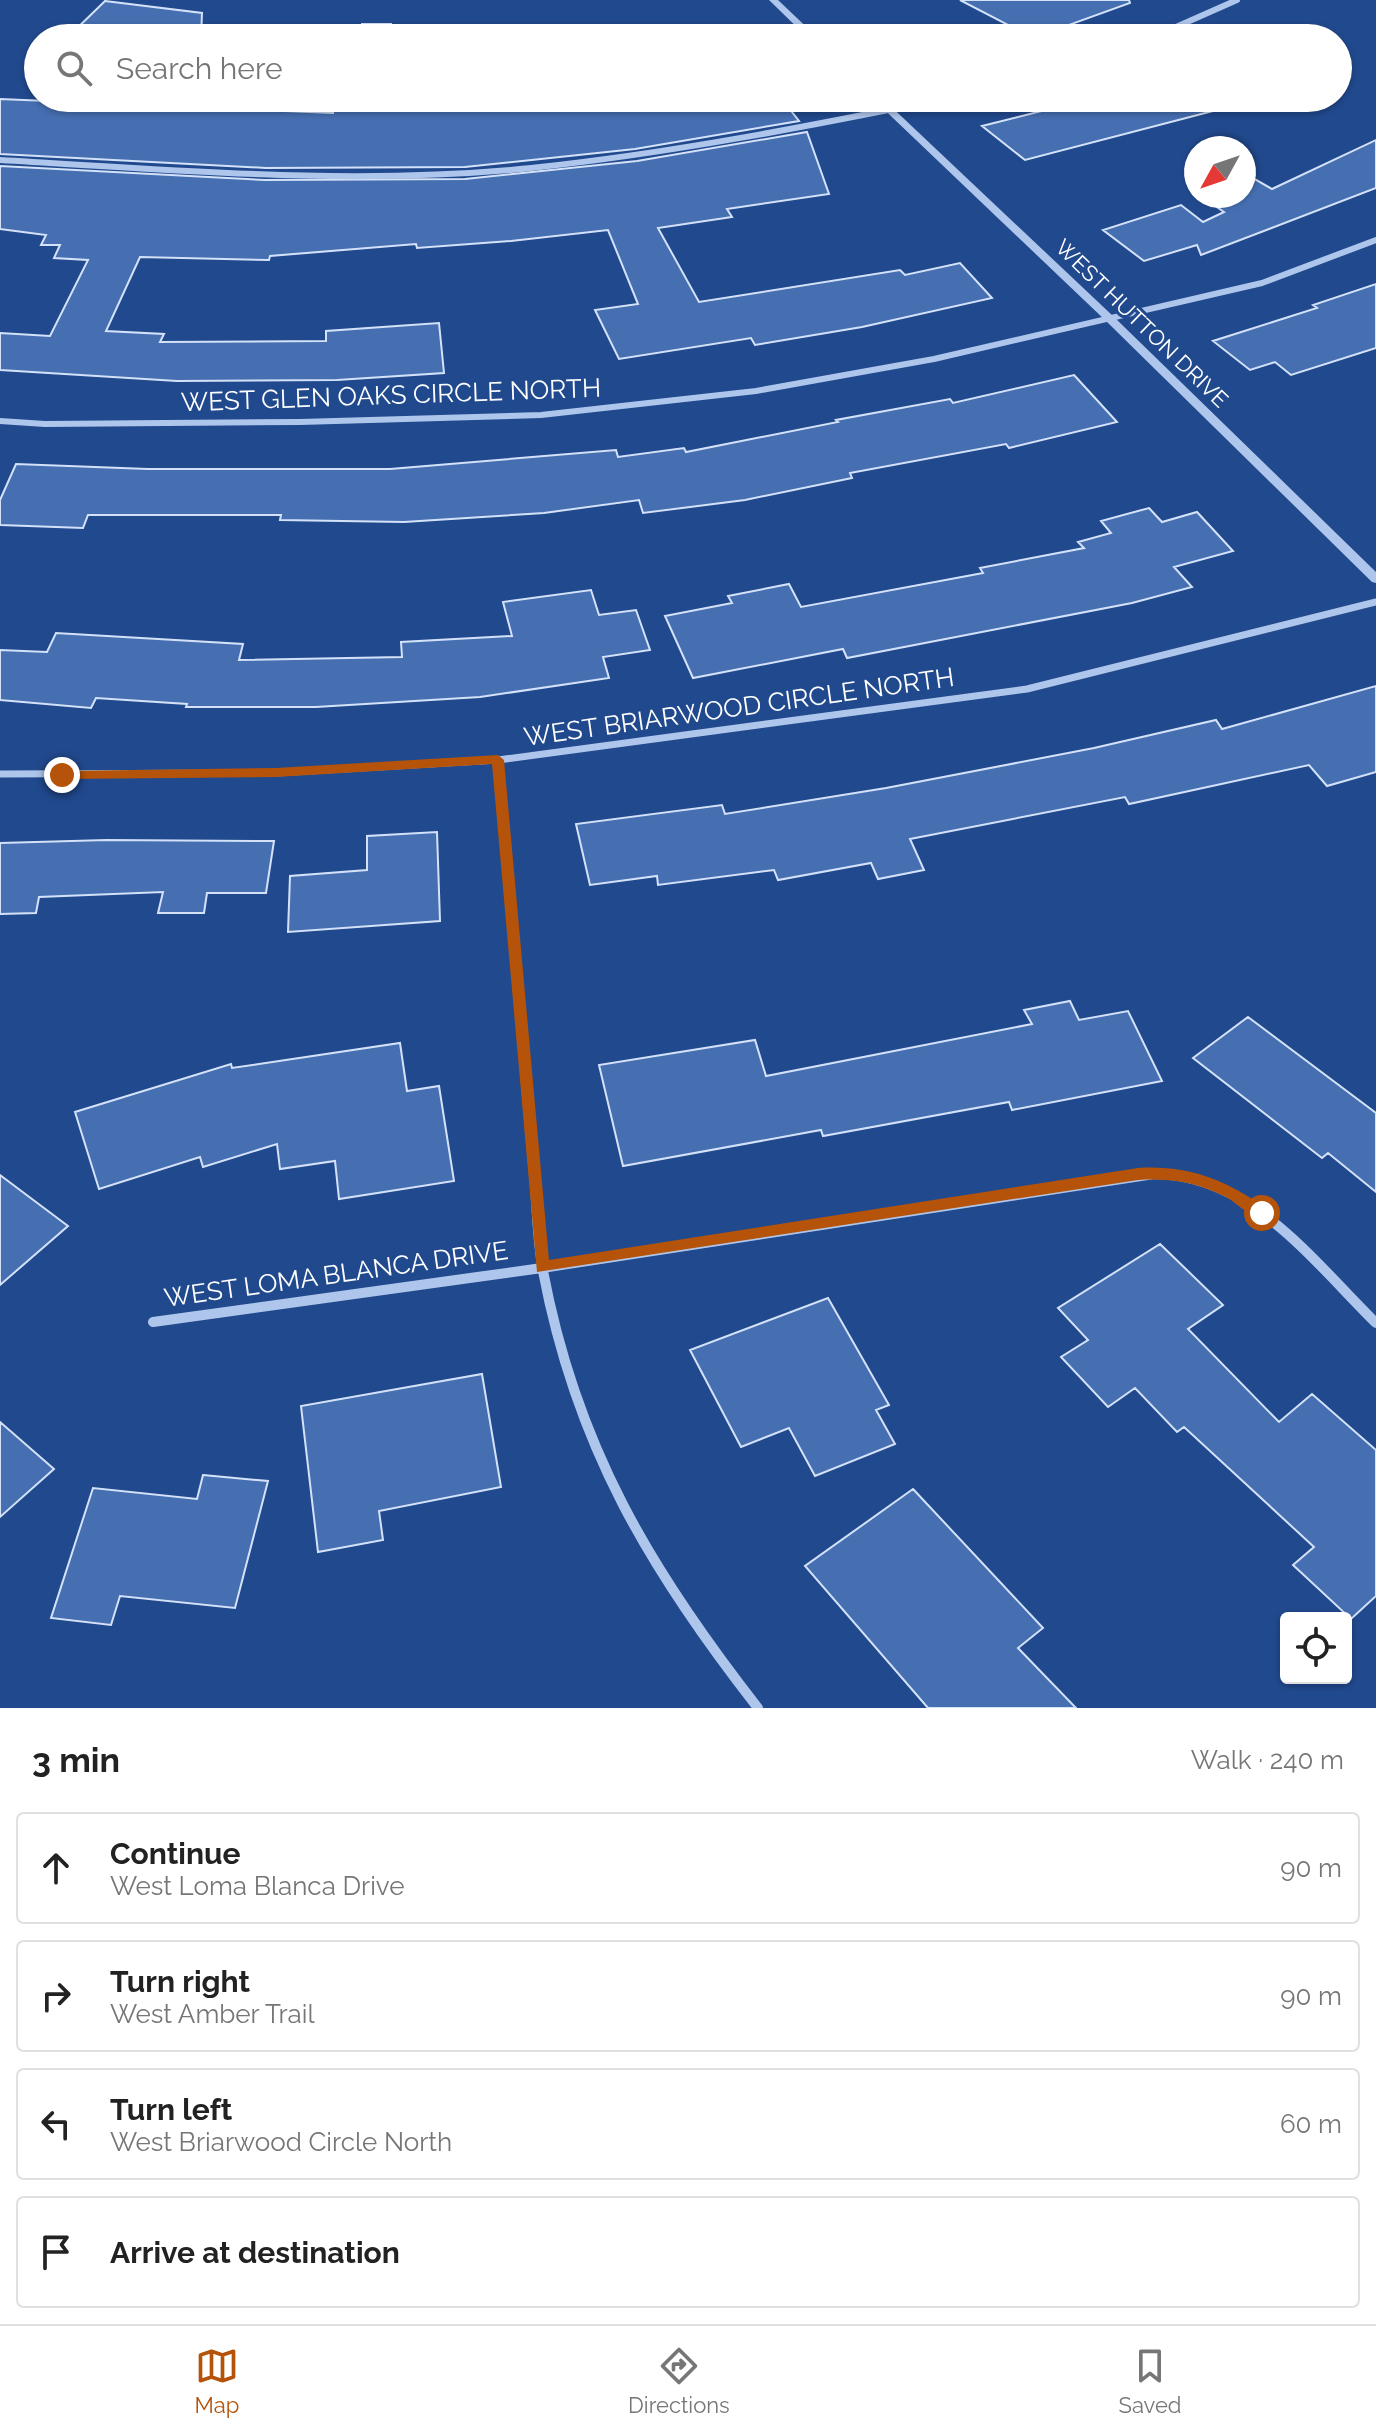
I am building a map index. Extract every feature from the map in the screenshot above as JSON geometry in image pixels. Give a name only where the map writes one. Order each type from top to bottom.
[{"type":"street","points":[[773,0],[798,24]]},
{"type":"street","points":[[1183,24],[1237,0]]},
{"type":"street","points":[[0,160],[310,177],[529,168],[758,137],[880,112]]},
{"type":"street","name":"WEST HUTTON DRIVE","points":[[892,112],[1376,579]]},
{"type":"street","name":"WEST GLEN OAKS CIRCLE NORTH","points":[[0,421],[45,424],[300,422],[541,415],[756,391],[934,359],[1262,283],[1376,240]]},
{"type":"street","name":"WEST BRIARWOOD CIRCLE NORTH","points":[[0,774],[276,773],[498,760],[1027,689],[1376,602]]},
{"type":"street","points":[[498,760],[542,1268],[575,1395],[596,1452],[624,1511],[692,1621],[758,1708]]},
{"type":"street","name":"WEST LOMA BLANCA DRIVE","points":[[153,1322],[542,1268],[1138,1174],[1170,1172],[1203,1179],[1234,1194],[1262,1213],[1376,1323]]},
{"type":"building","points":[[960,0],[1129,0],[1130,3],[1072,24],[1006,24]]},
{"type":"building","points":[[105,1],[202,13],[202,24],[81,24]]},
{"type":"building","points":[[0,99],[24,100],[24,112],[792,112],[799,121],[635,149],[465,167],[266,168],[0,154]]},
{"type":"building","points":[[1038,112],[1209,112],[1025,160],[982,126]]},
{"type":"building","points":[[807,132],[829,194],[727,209],[732,217],[658,228],[699,302],[900,270],[905,275],[960,263],[992,298],[862,327],[755,345],[751,338],[619,359],[595,310],[638,304],[608,230],[511,241],[417,248],[416,244],[270,256],[269,260],[140,257],[106,331],[164,334],[160,342],[326,341],[326,331],[439,323],[444,373],[337,380],[177,381],[0,370],[0,333],[50,336],[88,260],[54,258],[60,245],[41,245],[46,235],[0,229],[0,166],[265,180],[465,179],[637,161]]},
{"type":"building","points":[[1376,140],[1376,188],[1201,255],[1197,245],[1144,261],[1103,230],[1181,205],[1203,222],[1224,212],[1218,208],[1256,208],[1256,180],[1272,189]]},
{"type":"building","points":[[1376,284],[1376,348],[1291,375],[1275,362],[1250,370],[1213,341],[1317,308],[1313,305]]},
{"type":"building","points":[[1074,375],[1117,422],[1009,448],[1006,444],[850,473],[852,478],[745,500],[643,513],[639,500],[544,513],[404,522],[280,520],[281,515],[88,515],[83,528],[0,525],[0,500],[16,464],[148,469],[390,469],[616,450],[618,457],[684,448],[686,452],[950,399],[953,403]]},
{"type":"building","points":[[1149,508],[1162,522],[1197,512],[1233,551],[1174,567],[1192,587],[1132,603],[847,658],[843,649],[693,678],[665,616],[732,603],[728,596],[789,584],[801,607],[983,573],[980,568],[1084,548],[1078,542],[1111,533],[1101,521]]},
{"type":"building","points":[[591,590],[599,615],[636,610],[650,650],[603,657],[609,678],[480,697],[316,707],[186,707],[187,704],[96,698],[91,708],[0,700],[0,650],[47,652],[56,633],[243,644],[239,660],[402,657],[401,642],[512,636],[503,602]]},
{"type":"building","points":[[1376,686],[1376,772],[1327,786],[1309,765],[1129,804],[1125,797],[910,839],[924,870],[878,879],[871,863],[778,880],[774,870],[658,885],[657,876],[590,885],[576,824],[722,805],[725,814],[886,788],[1094,748],[1216,720],[1222,729]]},
{"type":"building","points":[[437,832],[440,921],[288,932],[290,876],[367,870],[367,836]]},
{"type":"building","points":[[274,841],[266,893],[207,893],[204,913],[158,913],[163,892],[39,897],[36,913],[0,914],[0,843]]},
{"type":"building","points":[[1070,1001],[1079,1020],[1128,1011],[1162,1081],[1012,1110],[1009,1102],[823,1136],[821,1130],[623,1166],[599,1065],[755,1040],[766,1076],[1032,1024],[1024,1010]]},
{"type":"building","points":[[1248,1017],[1376,1113],[1376,1192],[1328,1153],[1322,1158],[1193,1058]]},
{"type":"building","points":[[400,1043],[407,1091],[439,1086],[454,1181],[339,1199],[335,1161],[280,1169],[277,1144],[203,1167],[200,1157],[99,1189],[75,1112],[231,1064],[232,1068]]},
{"type":"building","points":[[0,1175],[68,1226],[0,1285]]},
{"type":"building","points":[[1160,1244],[1223,1305],[1188,1329],[1279,1422],[1312,1394],[1376,1450],[1376,1596],[1352,1618],[1352,1612],[1343,1612],[1293,1565],[1314,1547],[1184,1427],[1177,1432],[1135,1388],[1108,1407],[1061,1357],[1088,1340],[1058,1308]]},
{"type":"building","points":[[828,1298],[889,1405],[876,1410],[895,1444],[815,1476],[789,1428],[741,1447],[690,1350]]},
{"type":"building","points":[[482,1374],[501,1487],[379,1511],[383,1540],[318,1552],[301,1406]]},
{"type":"building","points":[[0,1422],[54,1469],[0,1517]]},
{"type":"building","points":[[203,1475],[268,1481],[235,1608],[120,1596],[111,1625],[51,1618],[93,1488],[197,1499]]},
{"type":"building","points":[[913,1489],[1043,1628],[1018,1648],[1076,1708],[928,1708],[805,1566]]},
{"type":"route","points":[[62,775],[276,773],[498,760],[542,1268],[1138,1174],[1170,1172],[1203,1179],[1234,1194],[1262,1213]]}]
